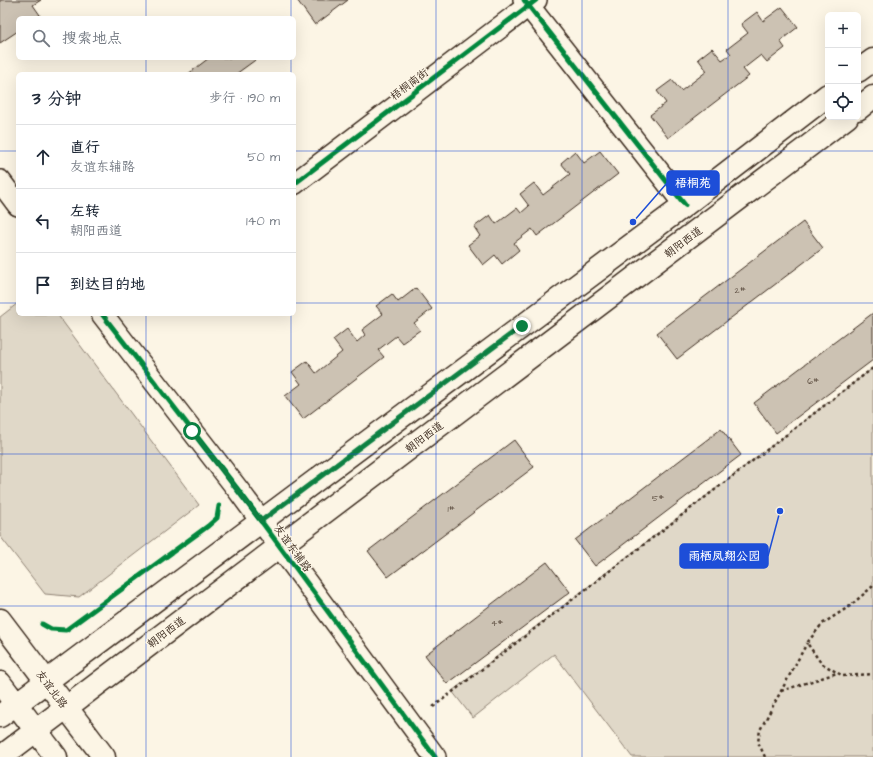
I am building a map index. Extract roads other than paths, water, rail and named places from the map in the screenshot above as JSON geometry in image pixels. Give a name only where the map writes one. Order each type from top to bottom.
[{"type":"main road","points":[[861,69],[873,60]]},
{"type":"main road","points":[[8,710],[684,205],[825,97]]},
{"type":"main road","points":[[861,107],[873,97]]},
{"type":"main road","name":"朝阳西道","points":[[1,757],[843,120]]},
{"type":"main road","points":[[684,205],[701,228]]},
{"type":"main road","name":"友谊北路","points":[[0,620],[104,757]]},
{"type":"main road","points":[[0,683],[8,710],[36,731],[56,757]]},
{"type":"street","name":"梧桐南街","points":[[296,173],[528,2]]},
{"type":"street","name":"梧桐南街","points":[[296,182],[528,2]]},
{"type":"street","points":[[528,2],[684,205]]},
{"type":"street","points":[[0,181],[16,202]]},
{"type":"street","name":"友谊东辅路","points":[[111,316],[435,757]]},
{"type":"place","name":"梧桐苑","points":[[633,222]]},
{"type":"place","name":"雨栖凤翔公园","points":[[780,511]]}]
